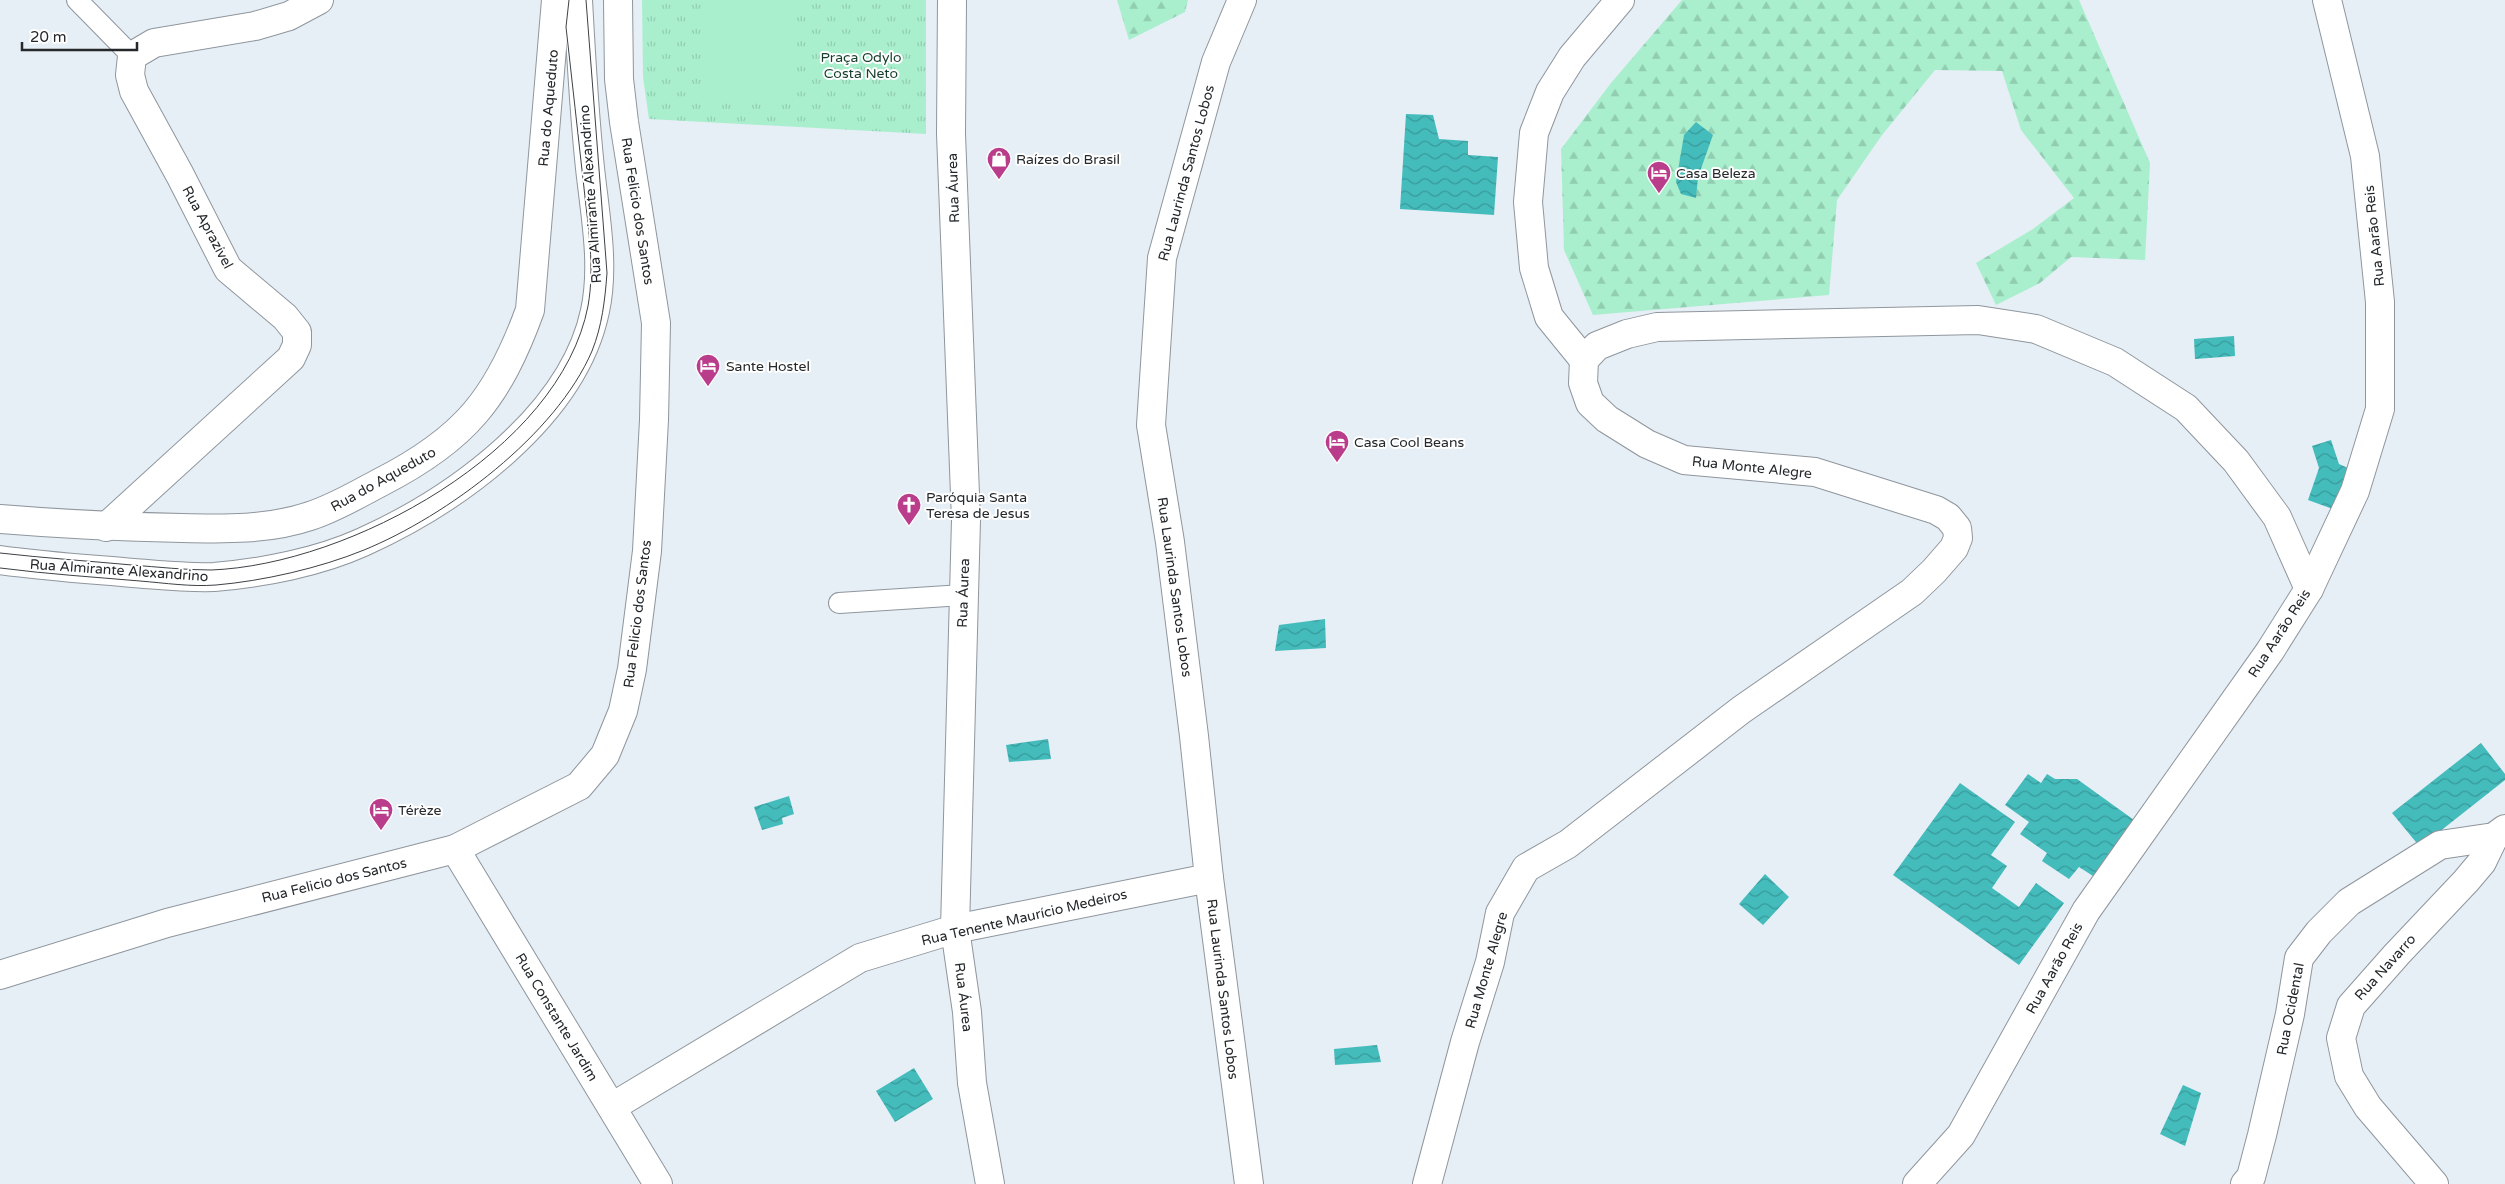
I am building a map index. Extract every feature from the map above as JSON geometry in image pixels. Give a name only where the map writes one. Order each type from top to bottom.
[{"type":"street","points":[[132,56],[154,43],[255,26],[289,16],[319,0]]},
{"type":"street","name":"Rua do Aqueduto","points":[[0,519],[106,527],[236,529],[287,522],[337,505],[430,455],[469,420],[511,360],[530,310],[556,0]]},
{"type":"street","name":"Rua Almirante Alexandrino","points":[[0,560],[197,577],[252,572],[288,564],[362,542],[396,526],[462,484],[529,428],[562,390],[577,364],[590,330],[598,292],[596,233],[582,92],[578,0]]},
{"type":"street","name":"Rua Felicio dos Santos","points":[[0,975],[167,924],[455,849],[579,786],[605,755],[623,711],[632,669],[646,551],[654,420],[656,323],[623,114],[619,79],[618,0]]},
{"type":"street","name":"Rua Áurea","points":[[952,0],[951,134],[966,520],[955,929],[967,1012],[972,1083],[990,1184]]},
{"type":"street","name":"Rua Laurinda Santos Lobos","points":[[1242,0],[1216,62],[1162,258],[1151,426],[1170,542],[1194,736],[1208,878],[1249,1184]]},
{"type":"street","points":[[1620,0],[1572,57],[1550,92],[1534,133],[1528,202],[1534,268],[1549,317],[1584,360],[1597,346],[1627,334],[1657,327],[1978,320],[2036,329],[2115,362],[2186,408],[2236,461],[2277,517],[2309,589]]},
{"type":"street","name":"Rua Aarão Reis","points":[[1917,1184],[1961,1135],[2086,911],[2270,651],[2309,589],[2354,490],[2380,409],[2380,302],[2366,156],[2327,0]]},
{"type":"street","name":"Rua Aprazível","points":[[106,527],[291,358],[297,345],[297,332],[285,317],[228,269],[134,91],[130,75],[132,56]]},
{"type":"street","name":"Rua Monte Alegre","points":[[1427,1184],[1465,1042],[1490,962],[1500,913],[1526,868],[1568,844],[1741,710],[1912,592],[1949,554],[1958,538],[1957,528],[1948,517],[1936,510],[1815,472],[1684,460],[1647,444],[1607,419],[1590,403],[1583,383],[1584,360]]},
{"type":"street","name":"Rua Ocidental","points":[[2245,1184],[2251,1177],[2262,1135],[2290,1014],[2299,958],[2319,932],[2349,902],[2440,845],[2500,833]]},
{"type":"street","name":"Rua Navarro","points":[[2434,1184],[2368,1107],[2349,1076],[2341,1038],[2351,1006],[2409,940],[2466,881],[2482,862],[2500,833]]},
{"type":"street","name":"Rua Constante Jardim","points":[[455,849],[658,1184]]},
{"type":"street","name":"Rua Tenente Maurício Medeiros","points":[[612,1108],[860,958],[955,929],[1208,878]]},
{"type":"lane","points":[[77,0],[132,56]]},
{"type":"lane","points":[[839,603],[963,595]]},
{"type":"green space","name":"Praça Odylo Costa Neto","points":[[642,0],[926,0],[926,134],[649,119],[643,77]]},
{"type":"green space","points":[[702,0],[792,0],[793,104],[704,101]]},
{"type":"green space","points":[[1117,0],[1188,0],[1185,12],[1129,40]]},
{"type":"green space","points":[[1682,0],[2079,0],[2150,163],[2145,260],[2071,257],[2040,283],[1996,305],[1976,263],[2033,229],[2074,198],[2021,130],[2002,71],[1935,70],[1882,135],[1837,200],[1829,295],[1593,315],[1564,250],[1561,149],[1611,83]]},
{"type":"water","points":[[1406,114],[1433,115],[1439,139],[1468,141],[1468,155],[1498,157],[1494,215],[1400,209]]},
{"type":"water","points":[[1696,122],[1713,135],[1698,177],[1696,198],[1681,194],[1676,182],[1684,135]]},
{"type":"water","points":[[2234,336],[2235,356],[2195,359],[2194,339]]},
{"type":"water","points":[[2331,440],[2339,464],[2355,471],[2341,512],[2308,500],[2319,468],[2312,446]]},
{"type":"water","points":[[1325,619],[1326,648],[1275,651],[1279,625]]},
{"type":"water","points":[[1048,739],[1051,759],[1009,762],[1006,745]]},
{"type":"water","points":[[2481,743],[2505,774],[2505,780],[2420,847],[2392,813]]},
{"type":"water","points":[[2028,774],[2041,783],[2047,774],[2055,779],[2077,779],[2134,820],[2093,876],[2079,867],[2069,879],[2042,861],[2047,853],[2020,834],[2029,822],[2005,805]]},
{"type":"water","points":[[1960,783],[2015,822],[1991,855],[2007,866],[1992,888],[2019,907],[2036,883],[2064,903],[2019,965],[1893,875]]},
{"type":"water","points":[[789,796],[794,814],[782,818],[783,824],[762,830],[754,807]]},
{"type":"water","points":[[1765,874],[1789,897],[1763,925],[1739,904]]},
{"type":"water","points":[[1377,1045],[1381,1062],[1335,1065],[1334,1049]]},
{"type":"water","points":[[914,1068],[933,1099],[895,1122],[876,1091]]},
{"type":"water","points":[[2183,1085],[2201,1093],[2185,1146],[2160,1134]]},
{"type":"tram line","points":[[0,553],[191,570],[211,570],[266,563],[324,547],[384,523],[441,491],[493,452],[537,408],[569,359],[588,306],[591,277],[590,247],[566,27],[569,0]]},
{"type":"tram line","points":[[0,568],[197,586],[234,583],[291,573],[347,557],[396,535],[430,516],[463,494],[496,469],[526,442],[553,413],[575,382],[592,351],[601,322],[604,303],[607,273],[586,0]]},
{"type":"place","name":"Raízes do Brasil","points":[[999,180]]},
{"type":"place","name":"Casa Beleza","points":[[1659,194]]},
{"type":"place","name":"Sante Hostel","points":[[708,387]]},
{"type":"place","name":"Casa Cool Beans","points":[[1337,463]]},
{"type":"place","name":"Paróquia Santa Teresa de Jesus","points":[[909,526]]},
{"type":"place","name":"Térèze","points":[[381,831]]}]
